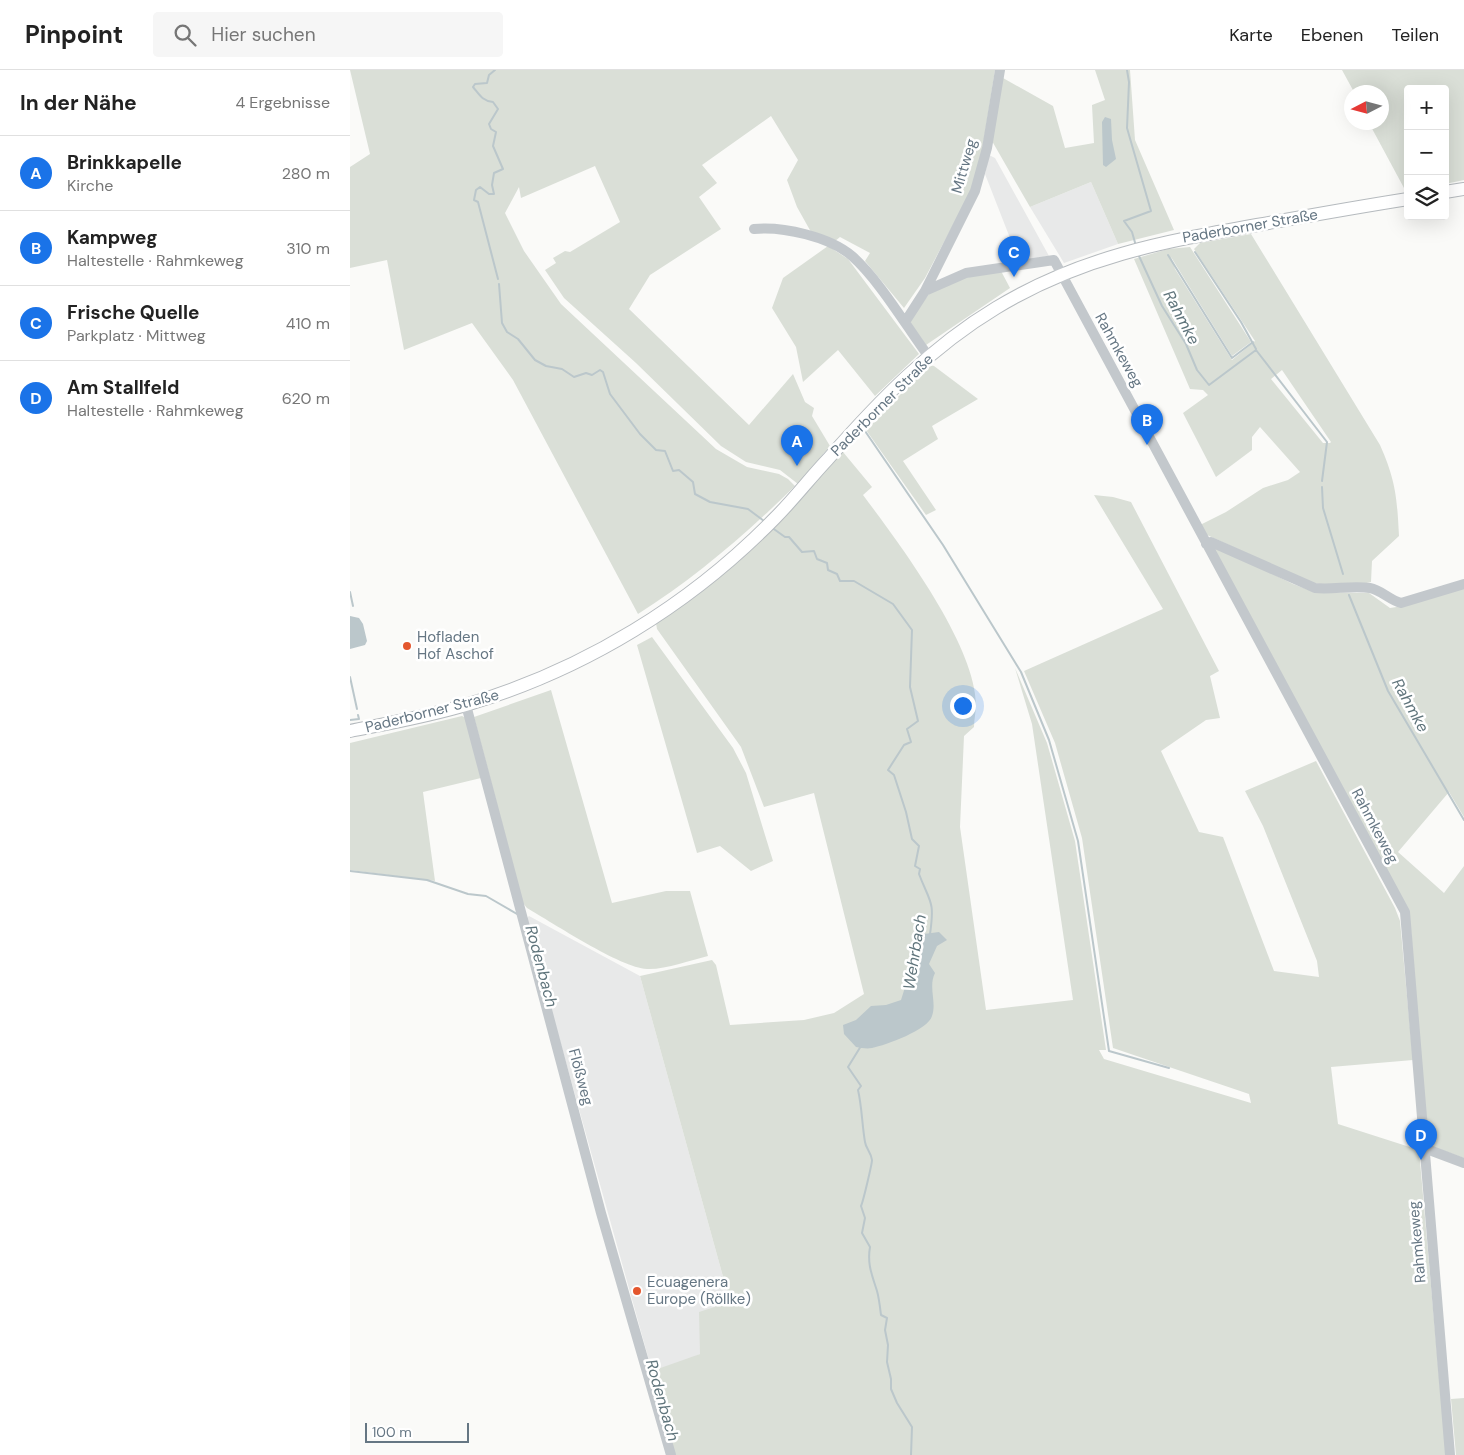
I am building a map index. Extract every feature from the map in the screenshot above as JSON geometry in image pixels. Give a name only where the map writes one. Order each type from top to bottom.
[{"type":"main road","points":[[1449,191],[1464,189]]},
{"type":"main road","name":"Paderborner Straße","points":[[350,731],[466,705],[558,671],[632,632],[688,594],[770,523],[877,405],[928,356],[997,307],[1061,274],[1096,260],[1178,239],[1404,200]]},
{"type":"street","name":"Mittweg","points":[[905,322],[925,291],[978,184],[987,148],[1000,70]]},
{"type":"street","points":[[754,229],[783,229],[808,235],[844,250],[853,257],[905,322],[928,356]]},
{"type":"street","points":[[925,291],[966,273],[1054,260],[1061,274]]},
{"type":"street","name":"Rahmkeweg","points":[[1061,274],[1405,912],[1450,1455]]},
{"type":"street","points":[[1206,544],[1211,542],[1315,588],[1334,590],[1372,588],[1401,603],[1464,584]]},
{"type":"street","name":"Flößweg","points":[[466,705],[601,1213],[671,1455]]},
{"type":"street","points":[[1424,1148],[1464,1163]]},
{"type":"shaded area","points":[[350,70],[995,70],[982,151],[971,191],[925,278],[904,308],[865,261],[870,253],[840,237],[834,242],[811,232],[797,207],[787,180],[798,160],[771,116],[702,165],[717,183],[699,197],[721,229],[650,275],[629,309],[749,425],[793,374],[805,402],[814,408],[812,416],[830,446],[798,484],[780,470],[746,462],[721,446],[636,363],[564,298],[545,270],[556,263],[553,258],[565,251],[570,252],[620,222],[595,166],[521,198],[519,187],[505,213],[524,251],[561,304],[716,449],[747,467],[779,474],[795,486],[720,554],[638,614],[513,380],[472,323],[404,350],[387,260],[350,268],[350,167],[370,154]]},
{"type":"shaded area","points":[[1095,70],[1130,70],[1135,140],[1174,230],[1118,244],[1091,182],[1030,207],[992,141],[1003,78],[1053,106],[1065,148],[1094,143],[1092,105],[1105,100]]},
{"type":"shaded area","points":[[1342,70],[1464,70],[1464,180],[1449,183],[1449,85],[1404,85],[1404,188],[1373,130],[1389,130],[1389,85],[1350,85]]},
{"type":"shaded area","points":[[1105,117],[1111,119],[1112,140],[1116,159],[1106,167],[1103,165],[1102,122]]},
{"type":"shaded area","points":[[989,155],[995,158],[1049,256],[1019,261],[985,174]]},
{"type":"shaded area","points":[[1091,182],[1118,244],[1064,263],[1030,207]]},
{"type":"shaded area","points":[[1251,234],[1380,445],[1395,490],[1399,536],[1372,561],[1371,582],[1349,587],[1312,583],[1207,535],[1200,525],[1226,512],[1263,488],[1288,480],[1300,472],[1260,427],[1252,437],[1252,450],[1216,477],[1183,413],[1208,395],[1203,390],[1190,389],[1134,259],[1168,249],[1190,247],[1251,342],[1232,356],[1171,257],[1175,269],[1232,360],[1255,341],[1194,249],[1200,243]],"holes":[[[1282,370],[1331,442],[1323,443],[1271,379]]]},
{"type":"shaded area","points":[[828,246],[848,259],[919,354],[875,396],[838,350],[803,382],[796,347],[772,308],[783,278]]},
{"type":"shaded area","points":[[1001,271],[1010,288],[926,345],[911,324],[911,318],[929,294],[954,280]]},
{"type":"shaded area","points":[[929,365],[934,366],[978,399],[932,426],[938,439],[903,461],[936,510],[926,515],[866,430]]},
{"type":"shaded area","points":[[843,452],[872,487],[863,495],[896,539],[933,595],[963,653],[972,680],[976,710],[974,727],[964,736],[960,827],[986,1010],[1073,1000],[1032,724],[1015,668],[1047,743],[1075,841],[1106,1050],[1099,1050],[1104,1059],[1251,1103],[1249,1094],[1113,1048],[1082,838],[1055,743],[1024,671],[1163,609],[1094,495],[1113,497],[1131,502],[1219,671],[1210,676],[1220,718],[1206,720],[1161,751],[1199,832],[1223,837],[1274,971],[1319,977],[1317,961],[1263,826],[1245,791],[1316,761],[1395,908],[1400,921],[1413,1060],[1331,1067],[1338,1124],[1419,1150],[1446,1455],[675,1455],[652,1371],[700,1354],[699,1312],[730,1302],[640,976],[712,960],[716,965],[730,1025],[804,1020],[834,1013],[864,994],[814,793],[764,807],[741,747],[657,629],[656,623],[775,522]]},
{"type":"shaded area","points":[[1217,547],[1293,584],[1314,592],[1369,593],[1390,608],[1464,588],[1464,817],[1449,792],[1398,852],[1444,893],[1464,866],[1464,1158],[1428,1145],[1411,931],[1213,550]]},
{"type":"shaded area","points":[[350,616],[359,618],[363,624],[367,641],[365,645],[350,649]]},
{"type":"shaded area","points":[[652,637],[733,748],[746,773],[773,861],[751,871],[720,846],[697,853],[637,645]]},
{"type":"shaded area","points":[[551,690],[612,903],[666,891],[690,891],[708,956],[661,968],[647,969],[635,967],[587,944],[527,908],[523,903],[474,717]]},
{"type":"shaded area","points":[[462,716],[466,718],[481,778],[423,792],[435,881],[350,870],[350,743]]},
{"type":"shaded area","points":[[529,916],[640,976],[730,1302],[700,1354],[681,1363],[652,1371],[526,919]]},
{"type":"shaded area","points":[[939,932],[947,940],[937,946],[929,964],[935,973],[932,984],[934,1005],[929,1021],[906,1036],[887,1044],[870,1048],[856,1047],[844,1034],[843,1025],[856,1020],[871,1006],[886,1005],[901,1000],[912,965],[920,961],[924,934]]},
{"type":"shaded area","points":[[1464,1398],[1464,1455],[1456,1455],[1451,1399]]},
{"type":"waterway","name":"Wehrbach","points":[[495,70],[489,75],[487,83],[475,84],[473,87],[481,97],[493,102],[498,109],[489,124],[491,129],[496,132],[493,146],[503,169],[494,173],[492,185],[494,194],[489,194],[480,187],[476,190],[474,200],[478,202],[498,279]]},
{"type":"waterway","name":"Rahmke","points":[[1127,70],[1129,82],[1127,128],[1151,211],[1124,221],[1132,232],[1136,246]]},
{"type":"waterway","points":[[1195,252],[1241,322],[1256,349]]},
{"type":"waterway","name":"Rahmke","points":[[1168,255],[1232,358],[1253,342]]},
{"type":"waterway","name":"Rahmke","points":[[1139,256],[1162,306],[1186,344],[1197,370],[1209,385],[1256,350],[1327,442],[1322,481]]},
{"type":"waterway","name":"Wehrbach","points":[[499,284],[502,323],[507,332],[518,339],[535,360],[546,366],[562,369],[574,377],[586,373],[592,375],[600,370],[603,372],[610,394],[640,434],[656,450],[665,451],[673,471],[679,470],[693,482],[695,494],[710,502],[748,509],[764,521]]},
{"type":"waterway","points":[[865,431],[943,545],[1021,672],[1049,740],[1078,841],[1109,1051],[1169,1068]]},
{"type":"waterway","name":"Rahmke","points":[[1322,487],[1323,508],[1343,574]]},
{"type":"waterway","name":"Wehrbach","points":[[771,527],[785,537],[789,537],[802,552],[814,551],[817,559],[827,563],[828,570],[837,574],[840,581],[854,581],[893,604],[912,630],[910,687],[918,721],[907,729],[911,742],[904,745],[888,770],[894,775],[906,812],[912,839],[919,846],[915,866],[920,869],[919,874],[932,908],[930,934]]},
{"type":"waterway","name":"Rodenbach","points":[[350,592],[353,606]]},
{"type":"waterway","name":"Rahmke","points":[[1349,595],[1388,691],[1464,820]]},
{"type":"waterway","name":"Rodenbach","points":[[350,677],[357,709]]},
{"type":"waterway","name":"Rodenbach","points":[[350,720],[359,719],[358,715]]},
{"type":"waterway","name":"Rodenbach","points":[[350,871],[427,880],[468,894],[486,896],[517,914]]},
{"type":"waterway","name":"Wehrbach","points":[[861,1046],[848,1067],[861,1086],[858,1090],[864,1136],[872,1160],[861,1206],[865,1218],[862,1233],[870,1247],[870,1264],[881,1315],[887,1318],[885,1330],[891,1389],[897,1403],[912,1427],[911,1455]]},
{"type":"place","name":"Frische Quelle","points":[[1014,277]]},
{"type":"place","name":"Kampweg","points":[[1147,445]]},
{"type":"place","name":"Brinkkapelle","points":[[797,466]]},
{"type":"place","name":"Hofladen Hof Aschof","points":[[407,646]]},
{"type":"place","name":"Am Stallfeld","points":[[1421,1160]]},
{"type":"place","name":"Ecuagenera Europe (Röllke)","points":[[637,1291]]}]
